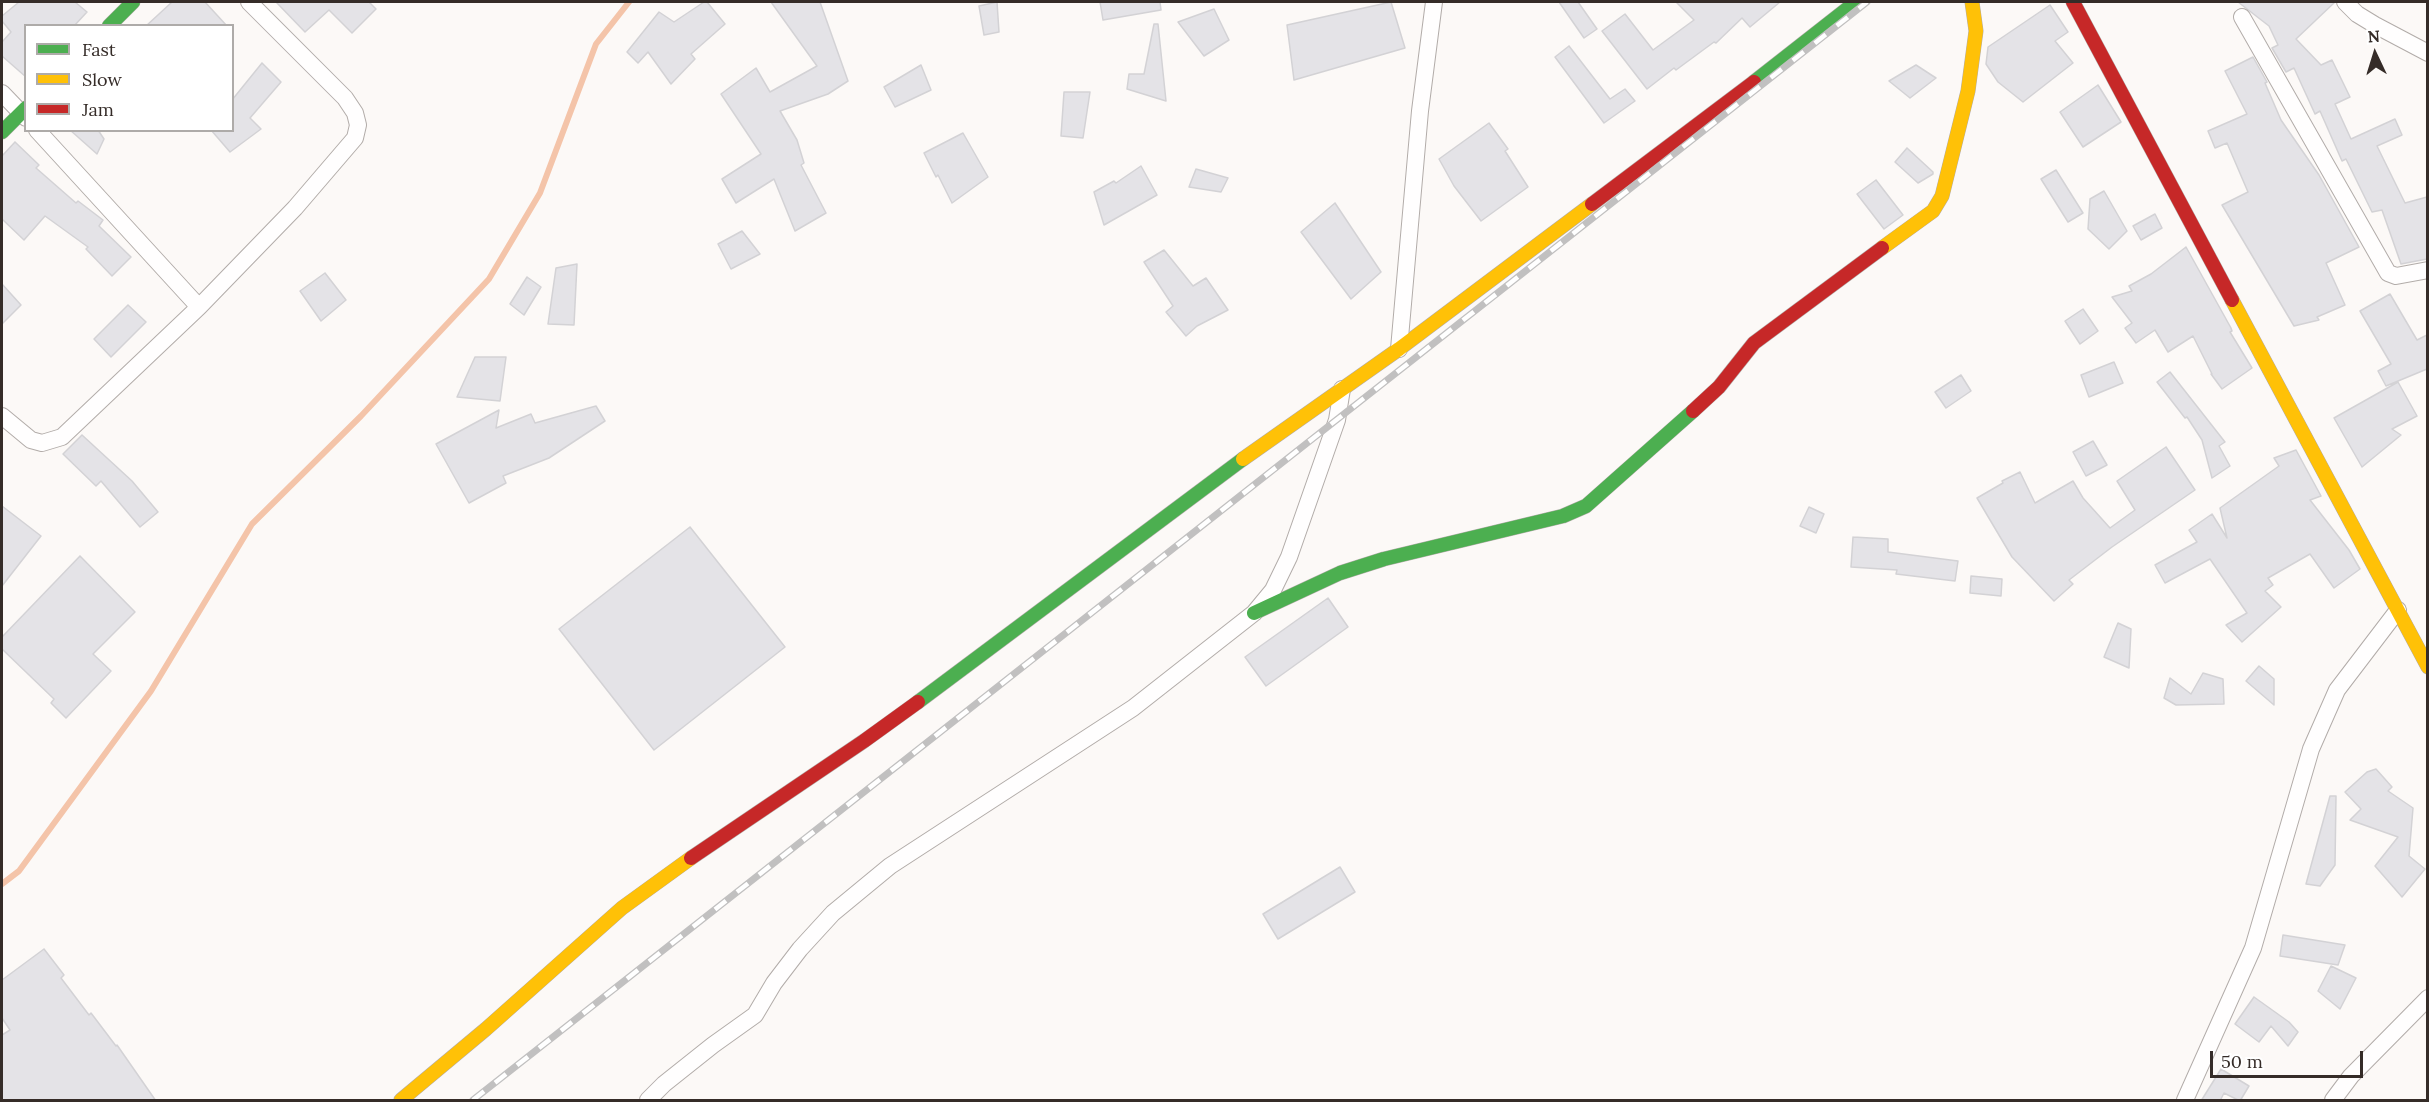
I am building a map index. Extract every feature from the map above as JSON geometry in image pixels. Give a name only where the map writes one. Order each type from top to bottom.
[{"type":"street","points":[[111,24],[133,2]]},
{"type":"street","points":[[2,416],[31,440],[42,443],[62,437],[199,307],[295,208],[355,138],[358,125],[355,113],[345,98],[249,2]]},
{"type":"street","points":[[1399,349],[1420,111],[1434,2]]},
{"type":"street","points":[[401,1101],[658,880],[873,734],[1083,581],[1244,458],[1399,349],[1737,95],[1856,2]]},
{"type":"street","points":[[1254,613],[1340,573],[1384,559],[1563,516],[1586,506],[1605,492],[1719,387],[1754,343],[1933,211],[1942,196],[1968,91],[1976,31],[1972,2]]},
{"type":"street","points":[[2073,2],[2427,667]]},
{"type":"street","points":[[2345,2],[2357,14],[2427,53]]},
{"type":"street","points":[[2242,17],[2388,273],[2396,276],[2427,270]]},
{"type":"street","points":[[2,93],[24,113],[2,132]]},
{"type":"street","points":[[39,132],[199,307]]},
{"type":"street","points":[[648,1101],[664,1084],[755,1015],[774,983],[806,942],[833,913],[890,866],[1133,708],[1254,613],[1273,591],[1289,557],[1337,420],[1342,389]]},
{"type":"street","points":[[2185,1101],[2253,948],[2311,749],[2337,690],[2398,610]]},
{"type":"street","points":[[2333,1101],[2351,1076],[2427,998]]},
{"type":"building","points":[[19,2],[75,2],[87,12],[76,24],[24,24],[24,75],[2,56],[2,42],[11,32],[2,21],[2,16]]},
{"type":"building","points":[[172,2],[205,2],[225,24],[148,24]]},
{"type":"building","points":[[276,2],[369,2],[376,9],[352,33],[329,10],[305,32]]},
{"type":"building","points":[[707,2],[725,24],[691,54],[695,59],[671,84],[648,52],[638,63],[627,52],[659,12],[674,22]]},
{"type":"building","points":[[771,2],[820,2],[848,81],[828,94],[780,111],[797,140],[804,163],[801,165],[826,213],[795,231],[774,179],[736,203],[722,179],[761,154],[721,94],[756,68],[770,92],[817,66]]},
{"type":"building","points":[[997,2],[999,32],[984,35],[979,6]]},
{"type":"building","points":[[1100,2],[1160,2],[1161,10],[1103,20]]},
{"type":"building","points":[[1391,2],[1405,48],[1294,80],[1287,25]]},
{"type":"building","points":[[1559,2],[1578,2],[1597,29],[1584,38]]},
{"type":"building","points":[[1676,2],[1780,2],[1750,27],[1742,18],[1716,43],[1714,42],[1676,70],[1674,68],[1647,89],[1602,31],[1625,14],[1653,50],[1694,20]]},
{"type":"building","points":[[2238,2],[2335,2],[2296,39],[2321,65],[2332,60],[2350,97],[2335,104],[2351,139],[2395,119],[2402,135],[2377,146],[2405,203],[2427,197],[2427,259],[2401,264],[2382,210],[2372,212],[2346,159],[2342,161],[2320,111],[2315,114],[2294,68],[2286,72],[2272,48],[2278,45],[2269,26]]},
{"type":"building","points":[[2050,5],[2068,32],[2055,41],[2073,63],[2023,102],[1998,82],[1986,64],[1988,47]]},
{"type":"building","points":[[1214,9],[1229,40],[1204,56],[1178,22]]},
{"type":"building","points":[[1154,24],[1158,24],[1166,101],[1127,89],[1129,74],[1144,74]]},
{"type":"building","points":[[1569,46],[1610,99],[1625,89],[1635,101],[1604,123],[1555,57]]},
{"type":"building","points":[[2253,57],[2267,82],[2265,83],[2281,120],[2319,175],[2359,247],[2326,263],[2345,305],[2317,317],[2319,320],[2294,326],[2222,205],[2248,192],[2227,143],[2215,148],[2208,131],[2247,114],[2225,71]]},
{"type":"building","points":[[262,63],[281,82],[250,118],[261,129],[230,152],[213,132],[234,132],[234,98]]},
{"type":"building","points":[[921,65],[931,90],[895,107],[884,87]]},
{"type":"building","points":[[1916,65],[1936,78],[1910,98],[1889,81]]},
{"type":"building","points":[[2098,85],[2121,122],[2083,147],[2060,112]]},
{"type":"building","points":[[1064,92],[1090,92],[1083,138],[1061,136]]},
{"type":"building","points":[[1489,123],[1508,149],[1505,151],[1528,187],[1481,221],[1454,186],[1439,159]]},
{"type":"building","points":[[72,132],[99,132],[104,139],[97,154]]},
{"type":"building","points":[[963,133],[988,177],[952,203],[924,153]]},
{"type":"building","points":[[15,142],[39,165],[36,168],[76,203],[78,201],[103,220],[99,226],[131,257],[112,276],[86,249],[88,247],[45,216],[24,240],[2,219],[2,156]]},
{"type":"building","points":[[1907,148],[1933,174],[1918,183],[1895,162]]},
{"type":"building","points":[[1141,166],[1157,195],[1104,225],[1094,192],[1114,181],[1116,183]]},
{"type":"building","points":[[1196,169],[1228,178],[1221,192],[1189,187]]},
{"type":"building","points":[[2056,170],[2083,213],[2068,222],[2041,179]]},
{"type":"building","points":[[1876,180],[1903,215],[1884,229],[1857,194]]},
{"type":"building","points":[[2104,191],[2127,231],[2109,249],[2088,229],[2090,199]]},
{"type":"building","points":[[1335,203],[1381,272],[1351,299],[1301,232]]},
{"type":"building","points":[[2155,214],[2162,228],[2141,240],[2133,226]]},
{"type":"building","points":[[742,231],[760,254],[731,269],[718,244]]},
{"type":"building","points":[[2186,247],[2231,328],[2230,332],[2252,368],[2222,389],[2211,374],[2193,336],[2168,352],[2155,330],[2136,343],[2125,328],[2132,323],[2112,297],[2132,291],[2129,286],[2151,274]]},
{"type":"building","points":[[1164,250],[1193,286],[1206,278],[1228,310],[1197,326],[1186,336],[1166,312],[1173,306],[1144,262]]},
{"type":"building","points":[[577,264],[574,325],[548,324],[556,268]]},
{"type":"building","points":[[325,273],[346,300],[321,321],[300,291]]},
{"type":"building","points":[[527,277],[541,287],[524,315],[510,304]]},
{"type":"building","points":[[2,284],[21,305],[2,324]]},
{"type":"building","points":[[2390,294],[2417,340],[2427,335],[2427,369],[2386,386],[2378,371],[2391,364],[2360,311]]},
{"type":"building","points":[[128,305],[146,322],[111,357],[94,339]]},
{"type":"building","points":[[2083,309],[2098,331],[2080,344],[2065,321]]},
{"type":"building","points":[[475,357],[506,357],[500,401],[457,397]]},
{"type":"building","points":[[2114,362],[2123,383],[2089,397],[2081,375]]},
{"type":"building","points":[[2170,372],[2225,442],[2219,446],[2230,466],[2212,478],[2202,440],[2187,417],[2185,418],[2157,382]]},
{"type":"building","points":[[1961,375],[1971,391],[1946,408],[1935,392]]},
{"type":"building","points":[[2398,382],[2417,416],[2392,429],[2401,435],[2362,467],[2334,418]]},
{"type":"building","points":[[596,406],[605,421],[549,458],[503,476],[506,483],[469,503],[436,444],[499,410],[496,428],[531,414],[535,423]]},
{"type":"building","points":[[82,435],[132,481],[158,512],[140,527],[101,481],[96,486],[63,454]]},
{"type":"building","points":[[2093,441],[2107,465],[2086,476],[2073,452]]},
{"type":"building","points":[[2166,447],[2195,490],[2112,547],[2069,580],[2073,584],[2054,601],[2012,557],[1977,498],[2020,472],[2035,503],[2073,481],[2083,498],[2110,528],[2135,510],[2117,481]]},
{"type":"building","points":[[2296,450],[2321,496],[2310,500],[2349,550],[2360,569],[2334,588],[2310,554],[2268,578],[2273,585],[2265,591],[2281,607],[2242,642],[2226,625],[2247,613],[2210,559],[2165,583],[2155,565],[2197,542],[2189,530],[2212,514],[2227,538],[2220,508],[2279,466],[2274,458]]},
{"type":"building","points":[[2,506],[41,536],[2,586]]},
{"type":"building","points":[[1809,507],[1824,514],[1816,533],[1800,526]]},
{"type":"building","points":[[690,527],[785,647],[654,750],[559,629]]},
{"type":"building","points":[[1853,537],[1888,539],[1888,552],[1958,561],[1955,581],[1896,574],[1897,570],[1851,567]]},
{"type":"building","points":[[80,556],[135,612],[93,654],[111,671],[66,718],[51,703],[54,699],[2,649],[2,637]]},
{"type":"building","points":[[1971,576],[2002,579],[2001,596],[1970,593]]},
{"type":"building","points":[[1328,598],[1348,627],[1266,686],[1245,657]]},
{"type":"building","points":[[2118,623],[2131,629],[2129,668],[2104,657]]},
{"type":"building","points":[[2259,666],[2274,679],[2274,705],[2246,681]]},
{"type":"building","points":[[2203,673],[2223,679],[2224,704],[2176,705],[2164,698],[2170,678],[2191,694]]},
{"type":"building","points":[[2376,769],[2392,787],[2388,791],[2413,808],[2409,856],[2425,869],[2402,897],[2375,866],[2398,837],[2350,820],[2361,809],[2345,792],[2367,772]]},
{"type":"building","points":[[2330,796],[2336,796],[2335,865],[2320,886],[2306,884]]},
{"type":"building","points":[[1340,867],[1355,892],[1278,939],[1263,914]]},
{"type":"building","points":[[2283,935],[2345,945],[2338,965],[2280,956]]},
{"type":"building","points":[[44,949],[64,975],[61,978],[89,1015],[91,1013],[117,1045],[156,1101],[2,1101],[2,1035],[10,1030],[2,1018],[2,980]]},
{"type":"building","points":[[2331,966],[2356,978],[2340,1009],[2318,991]]},
{"type":"building","points":[[2254,997],[2289,1022],[2298,1032],[2288,1046],[2271,1026],[2259,1042],[2235,1024]]},
{"type":"building","points":[[2221,1069],[2249,1086],[2240,1101],[2224,1093],[2220,1101],[2201,1101]]},
{"type":"waterway","points":[[2,884],[19,871],[151,691],[252,524],[361,416],[489,279],[540,193],[596,44],[629,2]]},
{"type":"railway","points":[[473,1100],[1867,2]]},
{"type":"traffic: fast","points":[[111,24],[133,2]]},
{"type":"traffic: fast","points":[[1754,82],[1856,2]]},
{"type":"traffic: fast","points":[[2,132],[24,110]]},
{"type":"traffic: fast","points":[[1254,613],[1340,573],[1384,559],[1563,516],[1586,506],[1693,411]]},
{"type":"traffic: fast","points":[[918,702],[1243,459]]},
{"type":"traffic: slow","points":[[1882,248],[1933,211],[1942,196],[1968,91],[1976,31],[1972,2]]},
{"type":"traffic: slow","points":[[1243,459],[1399,349],[1592,204]]},
{"type":"traffic: slow","points":[[2232,300],[2428,667]]},
{"type":"traffic: slow","points":[[401,1100],[486,1029],[622,908],[691,858]]},
{"type":"traffic: jam","points":[[2073,2],[2232,300]]},
{"type":"traffic: jam","points":[[1592,204],[1754,82]]},
{"type":"traffic: jam","points":[[1693,411],[1719,387],[1754,343],[1882,248]]},
{"type":"traffic: jam","points":[[691,858],[918,702]]}]
